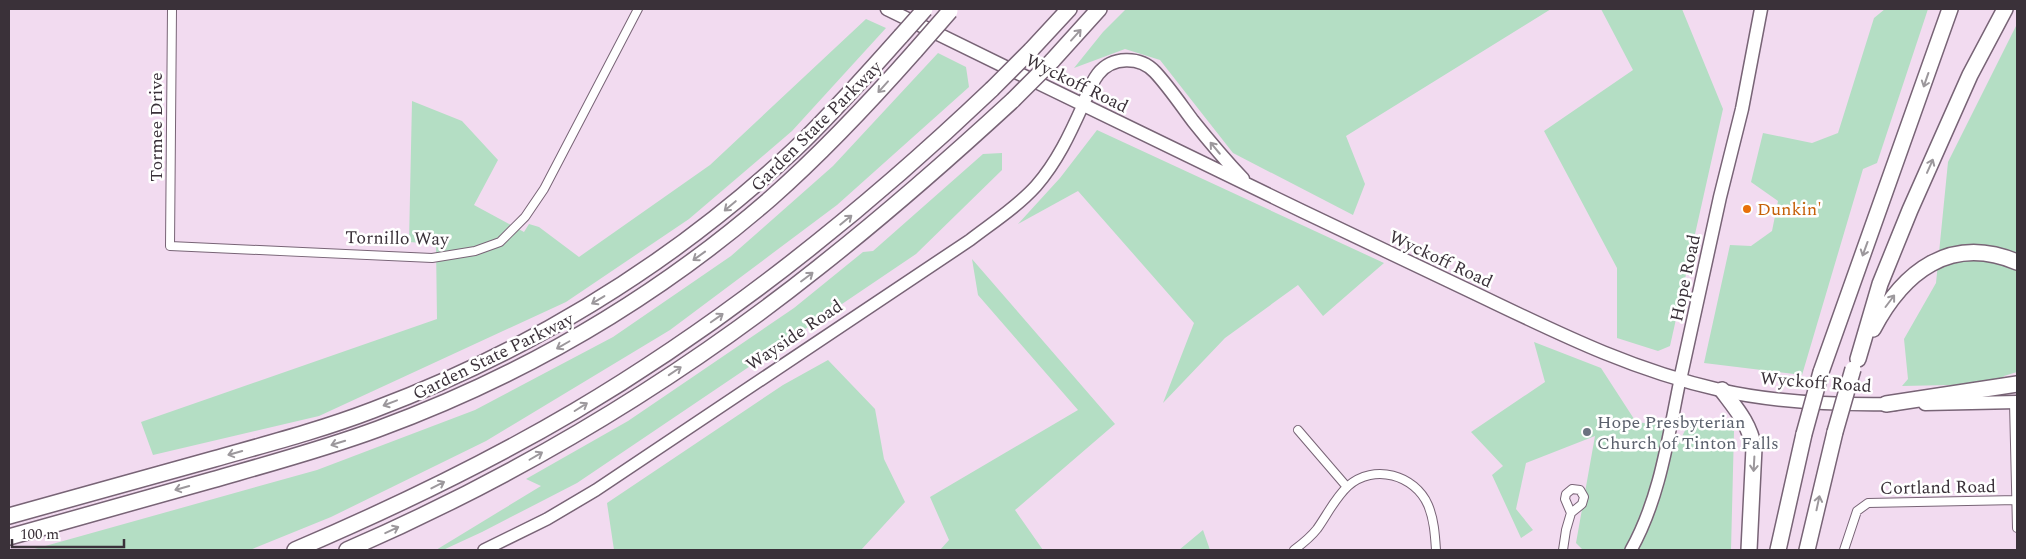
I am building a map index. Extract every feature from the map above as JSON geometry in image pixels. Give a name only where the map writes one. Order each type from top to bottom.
[{"type":"highway","name":"Garden State Parkway","points":[[9,516],[325,426],[426,389],[527,341],[610,293],[686,240],[726,209],[763,178],[825,120],[925,9]]},
{"type":"highway","points":[[295,550],[394,506],[505,450],[576,410],[650,364],[752,293],[824,238],[917,159],[992,89],[1069,9]]},
{"type":"highway","points":[[347,550],[440,507],[524,463],[582,430],[693,360],[818,268],[922,182],[1013,100],[1052,61],[1099,9]]},
{"type":"highway","points":[[1941,33],[1946,9]]},
{"type":"highway","points":[[1778,550],[1804,434],[1821,372],[1950,9]]},
{"type":"highway","points":[[1970,75],[1982,39],[1995,9]]},
{"type":"highway","points":[[1807,550],[1835,432],[1880,284],[1970,75],[2005,9]]},
{"type":"highway","name":"Garden State Parkway","points":[[9,537],[342,442],[440,405],[526,364],[620,310],[687,264],[737,226],[793,178],[842,130],[951,10]]},
{"type":"highway","points":[[1856,364],[1890,299],[1905,283],[1924,268],[1948,257],[1974,253],[2002,256],[2017,262]]},
{"type":"highway","points":[[1886,404],[2017,384]]},
{"type":"highway","points":[[1722,390],[1745,421],[1751,434],[1754,448],[1749,550]]},
{"type":"main road","name":"Wyckoff Road","points":[[887,9],[1561,335],[1614,358],[1680,380],[1752,396],[1826,403],[2016,402]]},
{"type":"main road","name":"Hope Road","points":[[1680,380],[1720,197],[1741,115],[1761,9]]},
{"type":"main road","points":[[1083,105],[1095,79],[1105,67],[1126,60],[1143,64],[1156,73],[1210,143],[1248,184]]},
{"type":"street","name":"Tormee Drive","points":[[170,246],[172,9]]},
{"type":"street","name":"Tornillo Way","points":[[170,246],[432,258],[475,251],[500,242],[525,217],[544,189],[638,9]]},
{"type":"street","name":"Wayside Road","points":[[484,550],[547,519],[596,490],[970,240],[1003,215],[1036,185],[1052,166],[1066,142],[1083,105]]},
{"type":"street","name":"Hope Road","points":[[1631,550],[1653,503],[1680,380]]},
{"type":"street","points":[[2016,402],[2017,528]]},
{"type":"street","points":[[1298,430],[1347,487]]},
{"type":"street","points":[[1294,550],[1312,534],[1347,487],[1359,479],[1376,474],[1397,476],[1409,482],[1422,494],[1431,512],[1436,550]]},
{"type":"street","name":"Cortland Road","points":[[1844,550],[1855,514],[1860,506],[1868,503],[2017,500]]},
{"type":"street","points":[[1563,550],[1571,513]]},
{"type":"green space","points":[[1126,9],[1551,9],[1346,136],[1365,184],[1353,215],[1233,153],[1160,60],[1125,49],[1074,68],[1103,32]]},
{"type":"green space","points":[[1601,9],[1682,9],[1723,109],[1670,346],[1658,351],[1617,338],[1617,268],[1544,131],[1633,70]]},
{"type":"green space","points":[[1885,9],[1928,9],[1877,163],[1863,169],[1802,375],[1704,363],[1730,245],[1751,246],[1772,231],[1778,201],[1751,182],[1763,133],[1812,143],[1838,133],[1874,18]]},
{"type":"green space","points":[[866,19],[886,28],[792,131],[689,219],[566,302],[319,416],[153,455],[141,422],[437,319],[436,244],[409,242],[412,101],[462,121],[498,160],[474,205],[524,232],[529,224],[539,227],[579,257],[710,165]]},
{"type":"green space","points":[[2017,24],[2017,372],[2004,376],[1997,384],[1902,386],[1908,379],[1904,339],[1936,283],[1948,162]]},
{"type":"green space","points":[[938,53],[966,67],[969,87],[837,205],[670,330],[486,441],[331,517],[250,550],[31,550],[317,470],[475,410],[613,337],[731,256],[833,166]]},
{"type":"green space","points":[[1097,130],[1384,263],[1323,316],[1298,285],[1225,338],[1163,403],[1194,323],[1078,191],[1018,224],[1060,178]]},
{"type":"green space","points":[[1002,153],[1002,170],[916,254],[577,483],[482,532],[443,550],[436,550],[541,486],[526,479],[628,421],[794,308],[863,252],[873,251],[983,154]]},
{"type":"green space","points":[[972,259],[1115,424],[1015,510],[1043,550],[940,550],[949,540],[930,497],[1078,410],[978,295]]},
{"type":"green space","points":[[1534,342],[1601,368],[1636,422],[1669,426],[1666,446],[1676,449],[1691,418],[1734,431],[1731,550],[1583,550],[1576,543],[1595,436],[1526,463],[1516,509],[1533,530],[1521,538],[1492,475],[1503,466],[1471,432],[1545,382]]},
{"type":"green space","points":[[828,360],[875,409],[884,459],[905,502],[861,550],[614,550],[607,503],[783,385]]},
{"type":"green space","points":[[1203,530],[1210,550],[1179,550]]},
{"type":"place","name":"Dunkin'","points":[[1747,209]]},
{"type":"place","name":"Hope Presbyterian Church of Tinton Falls","points":[[1587,432]]}]
